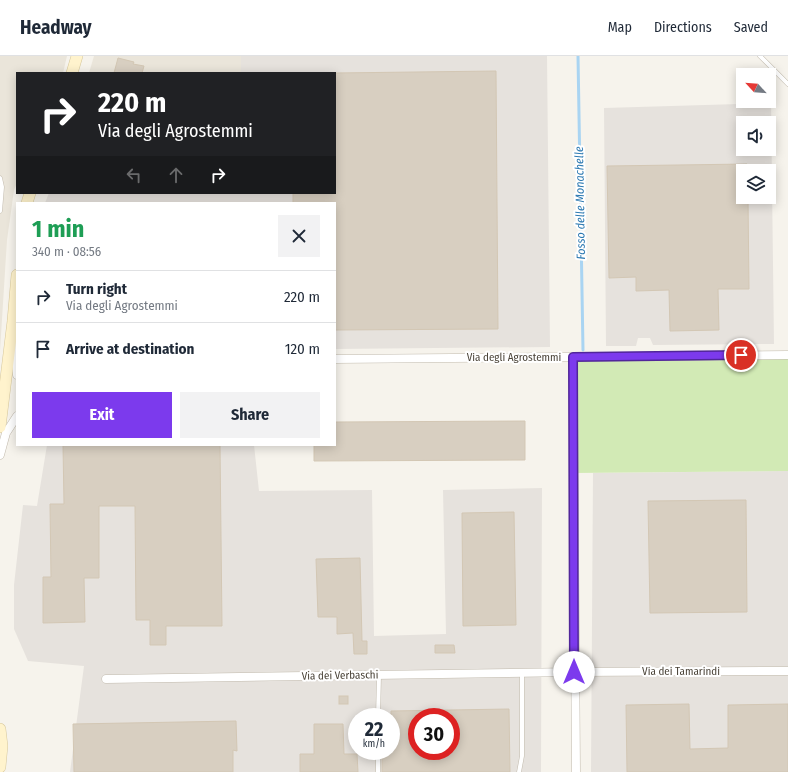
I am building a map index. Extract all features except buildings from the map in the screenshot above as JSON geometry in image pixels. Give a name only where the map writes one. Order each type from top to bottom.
[{"type":"main road","points":[[72,72],[77,56]]},
{"type":"main road","points":[[0,427],[3,386],[13,320],[16,286]]},
{"type":"main road","points":[[0,729],[2,746],[0,767]]},
{"type":"street","points":[[13,320],[16,361]]},
{"type":"street","name":"Via degli Agrostemmi","points":[[336,359],[788,355]]},
{"type":"street","points":[[573,357],[574,672],[576,772]]},
{"type":"street","points":[[0,455],[6,433],[16,418]]},
{"type":"street","name":"Via dei Tamarindi","points":[[574,672],[788,671]]},
{"type":"street","name":"Via dei Verbaschi","points":[[106,679],[574,672]]},
{"type":"lane","points":[[760,56],[788,84]]},
{"type":"lane","points":[[0,178],[2,187],[0,211]]},
{"type":"lane","points":[[519,772],[522,756],[522,673]]},
{"type":"lane","points":[[378,708],[379,675]]},
{"type":"lane","points":[[378,760],[378,772]]},
{"type":"shaded area","points":[[0,56],[67,56],[63,72],[16,72],[16,185],[14,190],[7,240],[0,351]]},
{"type":"shaded area","points":[[94,56],[241,56],[241,72],[89,72]]},
{"type":"shaded area","points":[[241,56],[547,56],[550,347],[336,349],[336,202],[45,202],[49,194],[336,194],[336,72],[241,72]]},
{"type":"shaded area","points":[[736,104],[736,108],[771,108],[771,116],[736,116],[736,156],[772,156],[772,164],[736,164],[736,204],[772,204],[774,344],[653,345],[650,338],[638,338],[636,346],[606,346],[604,108]]},
{"type":"shaded area","points":[[47,446],[254,446],[259,491],[372,490],[374,636],[446,634],[443,490],[542,488],[541,772],[70,772],[84,666],[28,661],[14,629],[14,585],[23,505],[37,506]]},
{"type":"shaded area","points":[[788,471],[788,772],[591,772],[593,473]]},
{"type":"green space","points":[[788,355],[788,471],[573,473],[573,357]]},
{"type":"waterway","name":"Fosso delle Monachelle","points":[[578,56],[583,350]]},
{"type":"route","points":[[574,672],[573,357],[741,355]]}]
